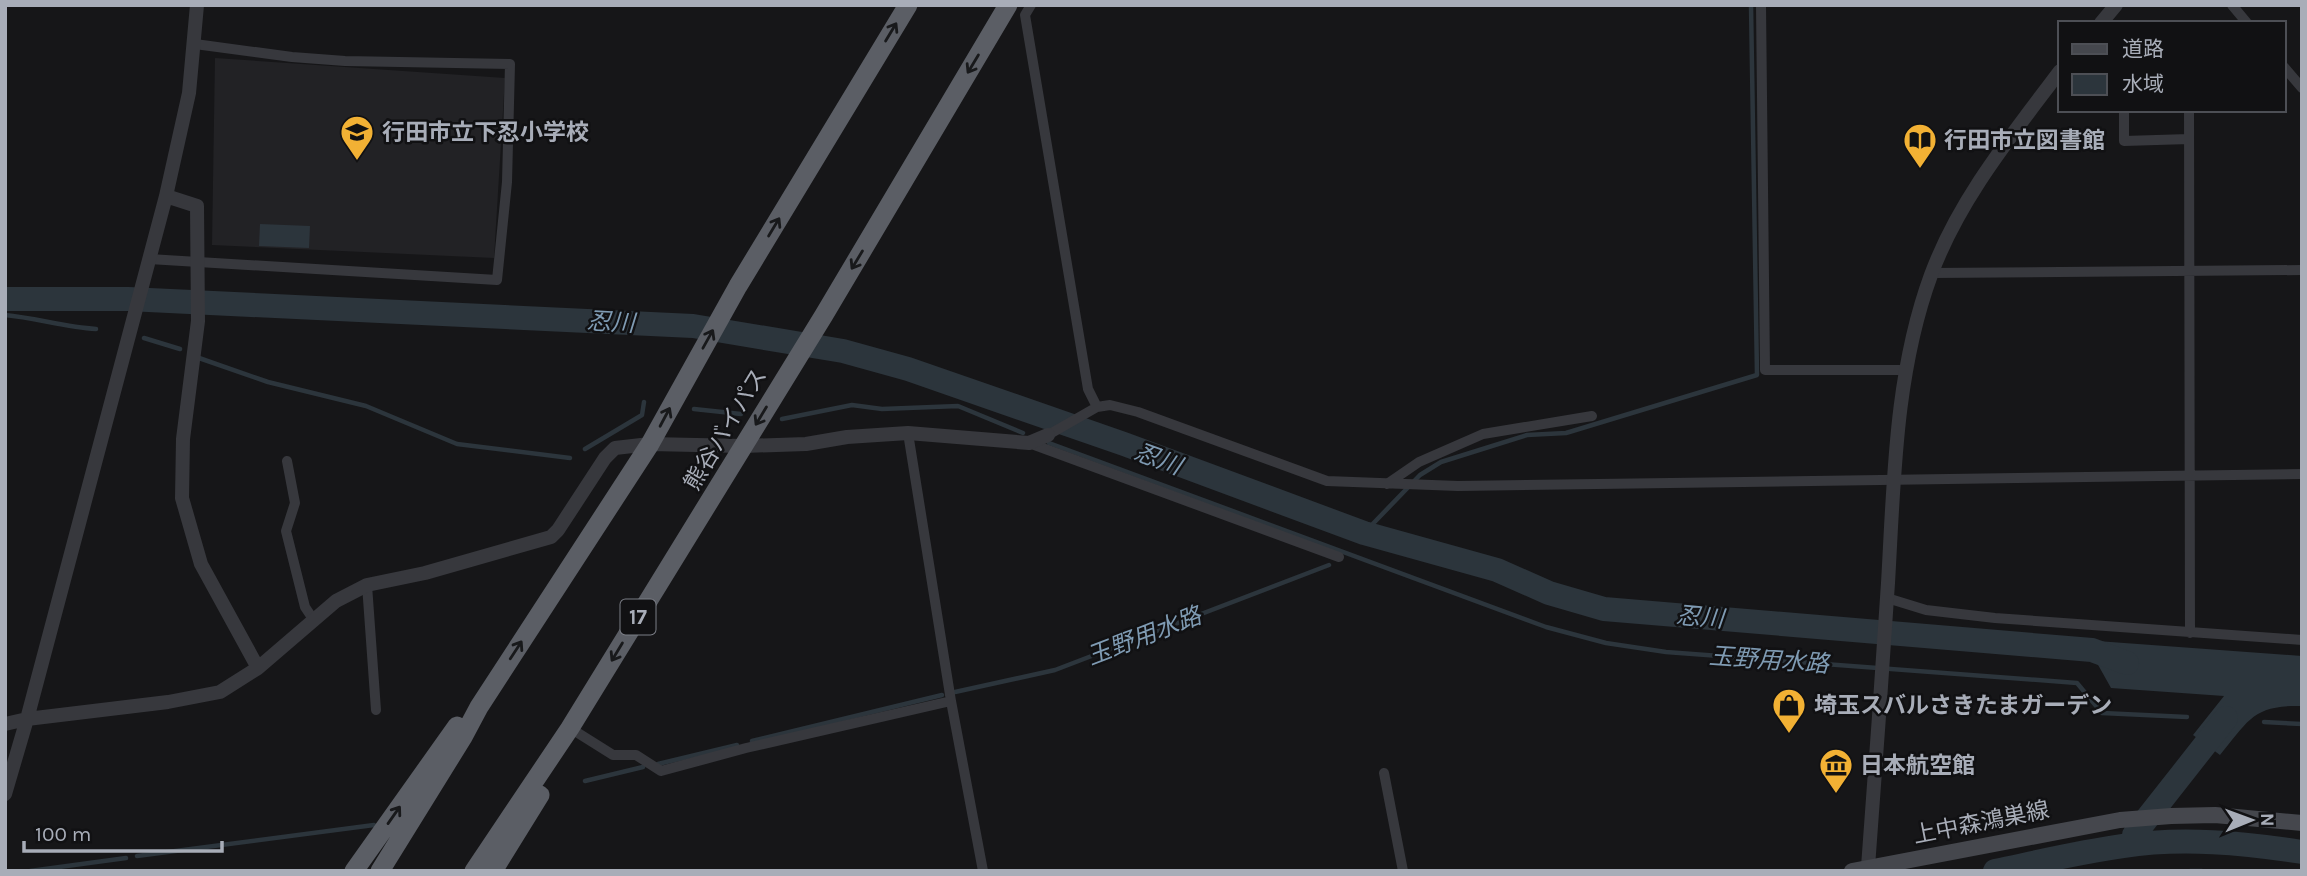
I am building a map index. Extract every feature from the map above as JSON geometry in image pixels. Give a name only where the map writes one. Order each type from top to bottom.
[{"type":"highway","points":[[380,871],[463,737],[478,707],[650,444],[738,286],[908,5]]},
{"type":"highway","name":"熊谷バイパス","points":[[474,871],[558,748],[824,315],[1008,5]]},
{"type":"highway","points":[[354,871],[453,730],[478,707]]},
{"type":"highway","name":"17","points":[[493,871],[542,793],[558,748]]},
{"type":"main road","name":"上中森鴻巣線","points":[[1852,871],[2120,820],[2171,816],[2247,817],[2302,823]]},
{"type":"street","points":[[5,794],[166,196],[189,93],[197,5]]},
{"type":"street","points":[[1031,5],[1025,15],[1092,409]]},
{"type":"street","points":[[1761,5],[1765,370],[1906,370]]},
{"type":"street","points":[[2103,21],[2116,5]]},
{"type":"street","points":[[2232,5],[2245,21]]},
{"type":"street","points":[[149,259],[197,266],[497,280],[507,182],[510,64],[345,61],[195,44]]},
{"type":"street","points":[[2286,69],[2302,88]]},
{"type":"street","points":[[1868,869],[1894,481],[1912,334],[1932,273],[1964,205],[1998,153],[2058,74]]},
{"type":"street","points":[[2124,112],[2124,141],[2189,139]]},
{"type":"street","points":[[2189,112],[2190,633]]},
{"type":"street","points":[[166,196],[197,206],[198,321],[183,439],[182,498],[201,565],[258,668]]},
{"type":"street","points":[[1932,273],[2302,270]]},
{"type":"street","points":[[1029,443],[1092,409],[1110,405],[1138,412],[1327,481],[1458,486],[2302,474]]},
{"type":"street","points":[[1388,484],[1419,462],[1483,434],[1592,416]]},
{"type":"street","points":[[5,724],[168,702],[220,692],[258,668],[336,601],[367,586],[425,573],[551,537],[605,458],[615,448],[650,444],[806,444],[847,437],[908,433],[1029,443],[1339,557]]},
{"type":"street","points":[[908,433],[951,701],[983,871]]},
{"type":"street","points":[[287,461],[295,503],[286,531],[305,607],[313,619]]},
{"type":"street","points":[[367,586],[376,710]]},
{"type":"street","points":[[1887,603],[1995,618],[2302,640]]},
{"type":"street","points":[[570,728],[613,755],[636,755],[661,771],[746,748],[951,701]]},
{"type":"street","points":[[1384,773],[1403,871]]},
{"type":"shaded area","name":"行田市立下忍小学校","points":[[215,58],[505,78],[494,258],[212,245]]},
{"type":"water","points":[[260,224],[310,226],[309,248],[259,246]]},
{"type":"water","points":[[2097,641],[2302,656],[2302,706],[2286,706],[2262,712],[2238,732],[2220,755],[2193,735],[2224,696],[2111,688],[2097,663]]},
{"type":"waterway","points":[[1364,533],[1420,475],[1441,462],[1527,435],[1566,433],[1757,375],[1751,5]]},
{"type":"waterway","name":"忍川","points":[[5,299],[128,299],[693,326],[843,351],[908,369],[1124,444],[1364,533],[1497,570],[1549,593],[1604,609],[2092,650],[2127,663]]},
{"type":"waterway","points":[[5,315],[96,329]]},
{"type":"waterway","points":[[144,338],[180,349]]},
{"type":"waterway","points":[[199,358],[268,382],[366,406],[457,444],[570,458]]},
{"type":"waterway","points":[[585,449],[642,415],[644,402]]},
{"type":"waterway","points":[[782,419],[852,405],[882,409],[958,406],[1023,433]]},
{"type":"waterway","points":[[694,409],[741,414]]},
{"type":"waterway","name":"玉野用水路","points":[[1049,443],[1546,627],[1606,643],[1666,652],[2077,683],[2102,713],[2187,717]]},
{"type":"waterway","name":"玉野用水路","points":[[955,692],[1055,670],[1329,565]]},
{"type":"waterway","name":"玉野用水路","points":[[752,741],[942,695]]},
{"type":"waterway","points":[[2134,835],[2226,718]]},
{"type":"waterway","name":"玉野用水路","points":[[2264,722],[2302,724]]},
{"type":"waterway","name":"玉野用水路","points":[[658,764],[737,745]]},
{"type":"waterway","name":"玉野用水路","points":[[585,781],[643,767]]},
{"type":"waterway","name":"玉野用水路","points":[[137,856],[374,825]]},
{"type":"waterway","points":[[1995,871],[2145,843],[2235,844],[2302,852]]},
{"type":"waterway","name":"玉野用水路","points":[[30,871],[126,858]]},
{"type":"waterway","points":[[2190,871],[2202,871]]},
{"type":"place","name":"行田市立下忍小学校","points":[[357,162]]},
{"type":"place","name":"行田市立図書館","points":[[1920,170]]},
{"type":"place","name":"埼玉スバルさきたまガーデン","points":[[1789,735]]},
{"type":"place","name":"日本航空館","points":[[1836,795]]}]
